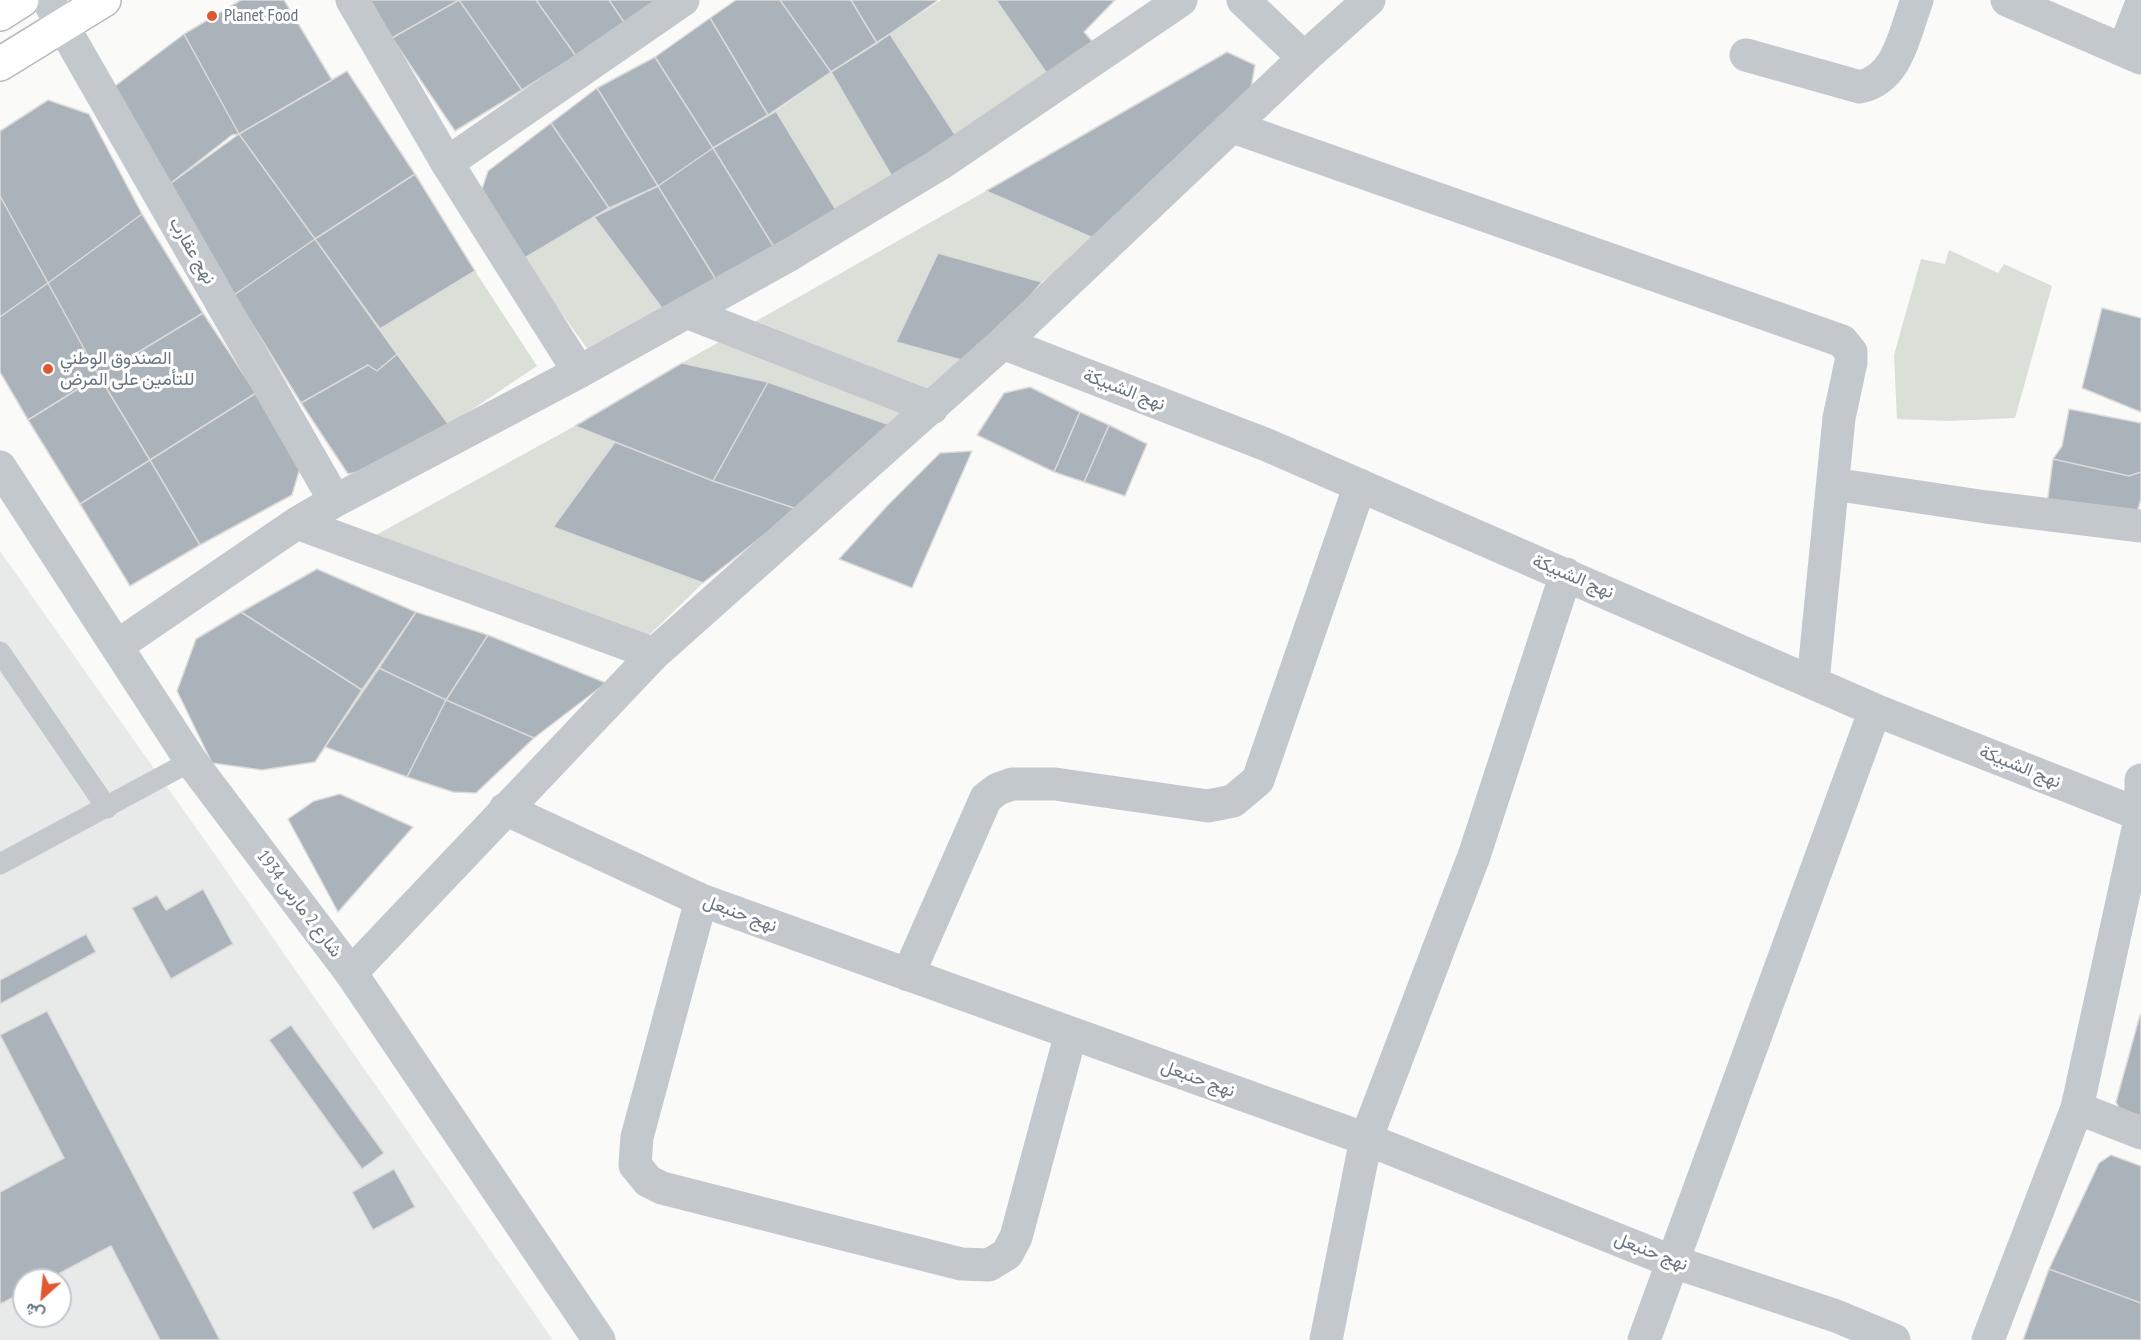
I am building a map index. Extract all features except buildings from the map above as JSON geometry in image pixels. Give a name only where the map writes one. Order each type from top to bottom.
[{"type":"main road","points":[[0,14],[22,0]]},
{"type":"main road","points":[[0,64],[56,13],[104,0]]},
{"type":"street","points":[[352,0],[447,163],[579,372]]},
{"type":"street","points":[[447,163],[683,0]]},
{"type":"street","points":[[117,646],[297,523],[579,372],[791,254],[940,164],[1180,0]]},
{"type":"street","points":[[1243,0],[1304,58]]},
{"type":"street","points":[[351,973],[654,654],[1003,344],[1304,58],[1369,0]]},
{"type":"street","points":[[1746,55],[1849,85],[1860,87],[1875,84],[1887,74],[1894,63],[1917,0]]},
{"type":"street","points":[[2007,0],[2132,53],[2141,4]]},
{"type":"street","name":"نهج عقارب","points":[[56,13],[335,501]]},
{"type":"street","points":[[1233,127],[1842,341],[1851,352],[1851,362],[1839,418],[1813,682]]},
{"type":"street","points":[[686,312],[932,408]]},
{"type":"street","name":"نهج الشبيكة","points":[[1003,344],[1267,445],[1875,710],[2141,815]]},
{"type":"street","name":"شارع 2 مارس 1934","points":[[0,467],[191,761],[351,973],[599,1340]]},
{"type":"street","points":[[1833,484],[1986,507],[2141,526]]},
{"type":"street","points":[[908,975],[986,798],[998,789],[1012,784],[1055,784],[1208,806],[1233,801],[1258,780],[1360,485]]},
{"type":"street","points":[[297,523],[654,654]]},
{"type":"street","points":[[1326,1340],[1366,1139],[1474,856],[1566,574]]},
{"type":"street","points":[[1644,1340],[1671,1261],[1875,710]]},
{"type":"street","points":[[1988,1340],[2077,1108],[2141,815],[2141,780]]},
{"type":"street","name":"نهج حنبعل","points":[[505,809],[701,900],[1366,1139],[1671,1261],[1836,1316],[1894,1340]]},
{"type":"street","points":[[701,900],[637,1137],[635,1165],[648,1181],[662,1188],[961,1264],[989,1265],[1007,1254],[1019,1229],[1071,1033]]},
{"type":"street","points":[[2077,1108],[2141,1133]]},
{"type":"lane","points":[[0,652],[107,808]]},
{"type":"lane","points":[[0,864],[191,761]]},
{"type":"shaded area","points":[[941,0],[996,0],[1054,84],[958,139],[890,34]]},
{"type":"shaded area","points":[[831,72],[895,182],[838,213],[776,111]]},
{"type":"shaded area","points":[[986,191],[1102,242],[1042,282],[938,253],[897,342],[972,363],[890,425],[768,382],[682,363]]},
{"type":"shaded area","points":[[594,217],[667,315],[593,357],[523,259]]},
{"type":"shaded area","points":[[1949,250],[1998,273],[2004,264],[2052,286],[2015,418],[1947,421],[1897,419],[1894,355],[1921,259],[1945,264]]},
{"type":"shaded area","points":[[475,271],[537,366],[449,425],[380,329]]},
{"type":"shaded area","points":[[575,426],[615,442],[553,527],[703,583],[639,645],[367,540]]},
{"type":"shaded area","points":[[0,551],[216,856],[553,1340],[0,1340]]},
{"type":"place","name":"Planet Food","points":[[212,16]]},
{"type":"place","name":"الصندوق الوطني للتأمين على المرض","points":[[48,369]]}]
